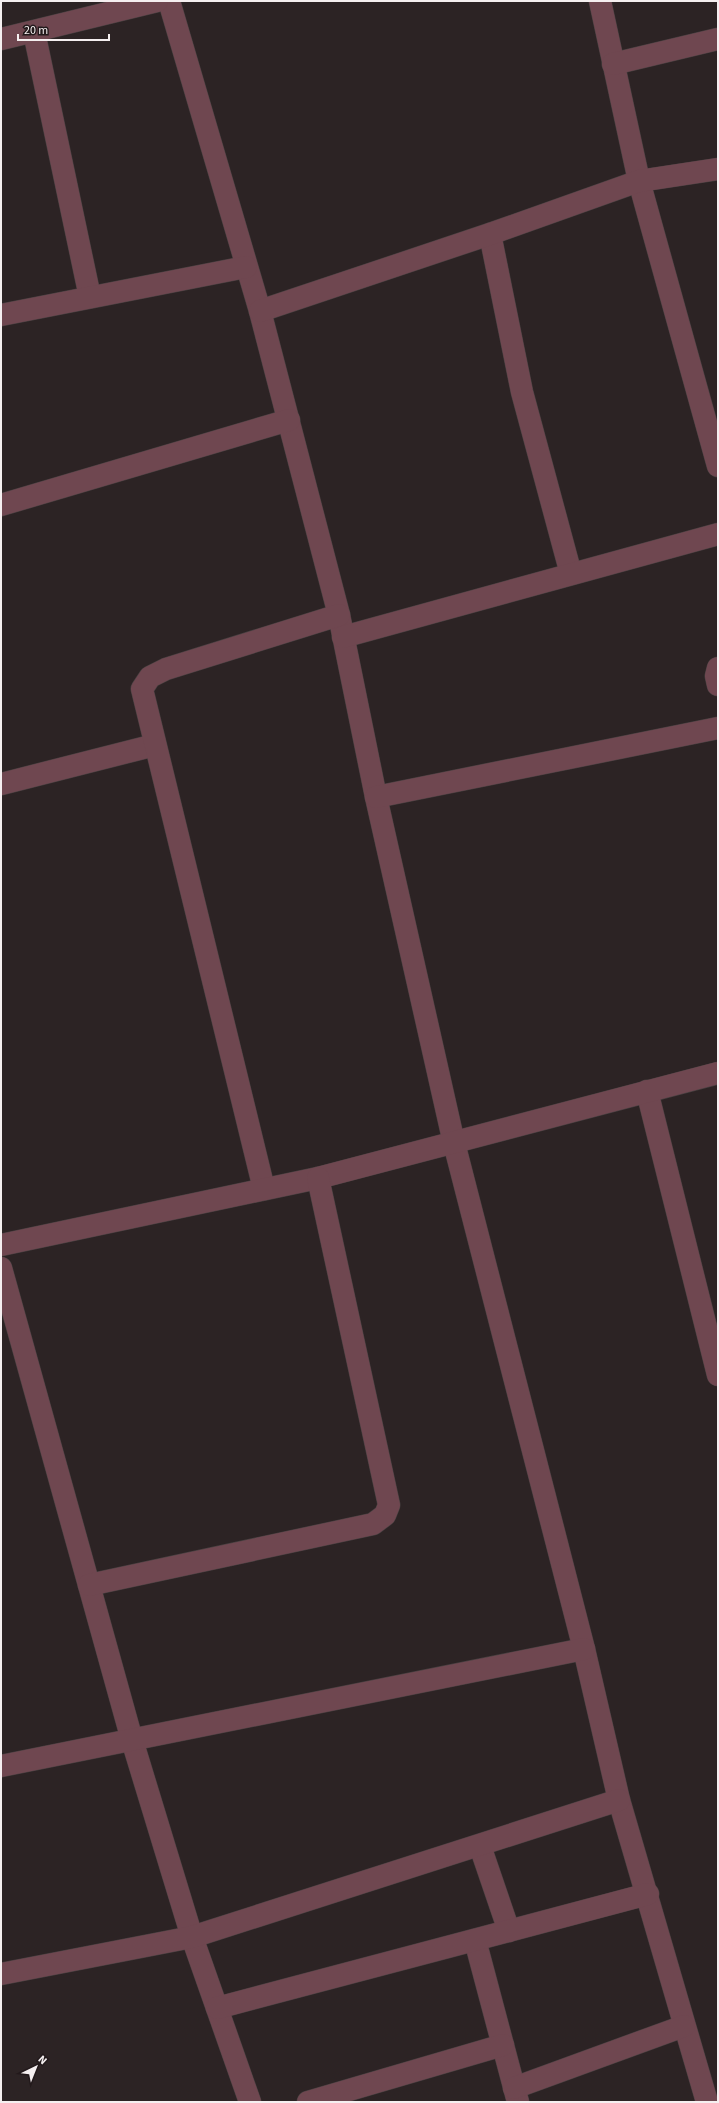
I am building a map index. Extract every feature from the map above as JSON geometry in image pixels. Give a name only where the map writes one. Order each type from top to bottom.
[{"type":"street","points":[[1,39],[157,1]]},
{"type":"street","points":[[169,1],[260,311],[339,615],[376,797],[454,1143],[584,1649],[619,1800],[648,1894],[684,2026],[707,2102]]},
{"type":"street","points":[[600,1],[639,181],[718,466]]},
{"type":"street","points":[[34,32],[90,297]]},
{"type":"street","points":[[613,64],[718,39]]},
{"type":"street","points":[[260,311],[490,234],[639,181],[718,169]]},
{"type":"street","points":[[490,234],[522,392],[571,574]]},
{"type":"street","points":[[1,315],[246,267]]},
{"type":"street","points":[[1,505],[289,420]]},
{"type":"street","points":[[343,637],[718,534]]},
{"type":"street","points":[[264,1189],[142,689],[150,677],[166,669],[339,615]]},
{"type":"street","points":[[718,668],[716,676],[718,685]]},
{"type":"street","points":[[376,797],[718,728]]},
{"type":"street","points":[[1,784],[156,746]]},
{"type":"street","points":[[1,1246],[318,1178],[718,1073]]},
{"type":"street","points":[[647,1091],[714,1338],[718,1375]]},
{"type":"street","points":[[89,1585],[373,1524],[386,1515],[389,1505],[318,1178]]},
{"type":"street","points":[[1,1268],[132,1740],[192,1937],[250,2102]]},
{"type":"street","points":[[1,1766],[584,1649]]},
{"type":"street","points":[[1,1974],[192,1937],[480,1846],[619,1800]]},
{"type":"street","points":[[480,1846],[509,1931]]},
{"type":"street","points":[[217,2008],[648,1894]]},
{"type":"street","points":[[474,1940],[516,2095],[684,2026]]},
{"type":"street","points":[[308,2102],[503,2045]]}]
